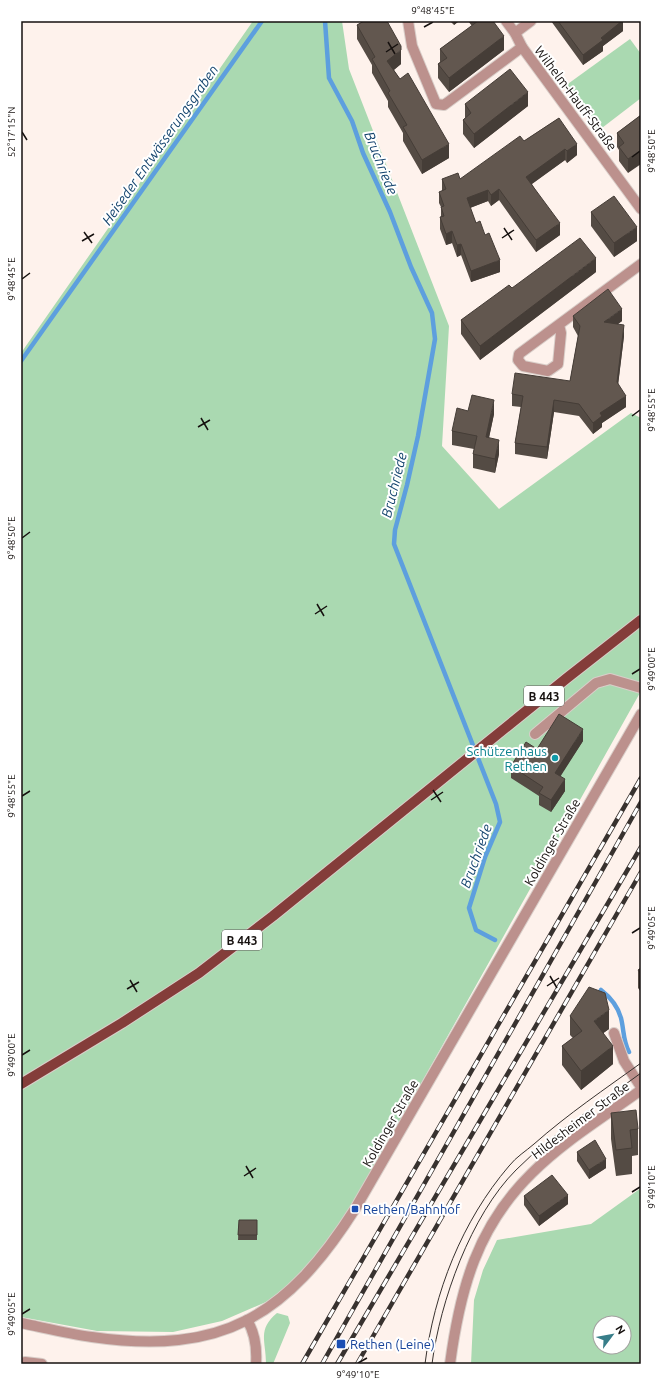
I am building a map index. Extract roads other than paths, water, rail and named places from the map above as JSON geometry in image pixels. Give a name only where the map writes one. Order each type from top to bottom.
[{"type":"main road","name":"B 443","points":[[21,1084],[122,1023],[199,972],[273,916],[641,620]]},
{"type":"street","points":[[408,21],[412,46],[436,104],[444,106],[522,47]]},
{"type":"street","name":"Wilhelm-Hauff-Straße","points":[[506,21],[515,33],[522,47],[641,209]]},
{"type":"street","points":[[515,33],[531,21]]},
{"type":"street","points":[[559,325],[561,333],[558,364],[548,371],[523,366],[518,360],[519,354],[641,264]]},
{"type":"street","points":[[536,734],[596,683],[610,679],[641,688]]},
{"type":"street","name":"Koldinger Straße","points":[[21,1323],[93,1337],[170,1341],[198,1337],[223,1331],[247,1320],[273,1305],[294,1286],[314,1266],[335,1240],[359,1202],[641,714]]},
{"type":"street","points":[[614,1033],[624,1061],[641,1087]]},
{"type":"street","name":"Hildesheimer Straße","points":[[450,1364],[462,1294],[482,1239],[496,1217],[532,1172],[559,1149],[641,1090]]},
{"type":"street","points":[[247,1320],[252,1329],[256,1364]]},
{"type":"street","points":[[24,1362],[42,1364]]},
{"type":"waterway","name":"Heiseder Entwässerungsgraben","points":[[21,361],[262,21]]},
{"type":"waterway","name":"Bruchriede","points":[[325,21],[329,78],[352,121],[363,153],[390,212],[411,267],[432,313],[435,339],[418,436],[395,530],[394,544],[496,804],[500,822],[485,857],[469,908],[476,930],[495,940]]},
{"type":"waterway","name":"Bruchriede","points":[[601,990],[618,1010],[629,1052]]},
{"type":"tram line","points":[[425,1364],[435,1310],[443,1284],[464,1234],[492,1187],[518,1157],[560,1122],[641,1063]]},
{"type":"tram line","points":[[432,1364],[442,1313],[460,1260],[485,1210],[500,1189],[530,1156],[577,1119],[641,1073]]},
{"type":"railway","points":[[302,1364],[641,778]]},
{"type":"railway","points":[[322,1364],[641,802]]},
{"type":"railway","points":[[337,1364],[641,847]]},
{"type":"railway","points":[[357,1364],[641,872]]},
{"type":"place","name":"Schützenhaus Rethen","points":[[555,758]]},
{"type":"place","name":"Rethen/Bahnhof","points":[[355,1209]]},
{"type":"place","name":"Rethen (Leine)","points":[[341,1344]]}]
